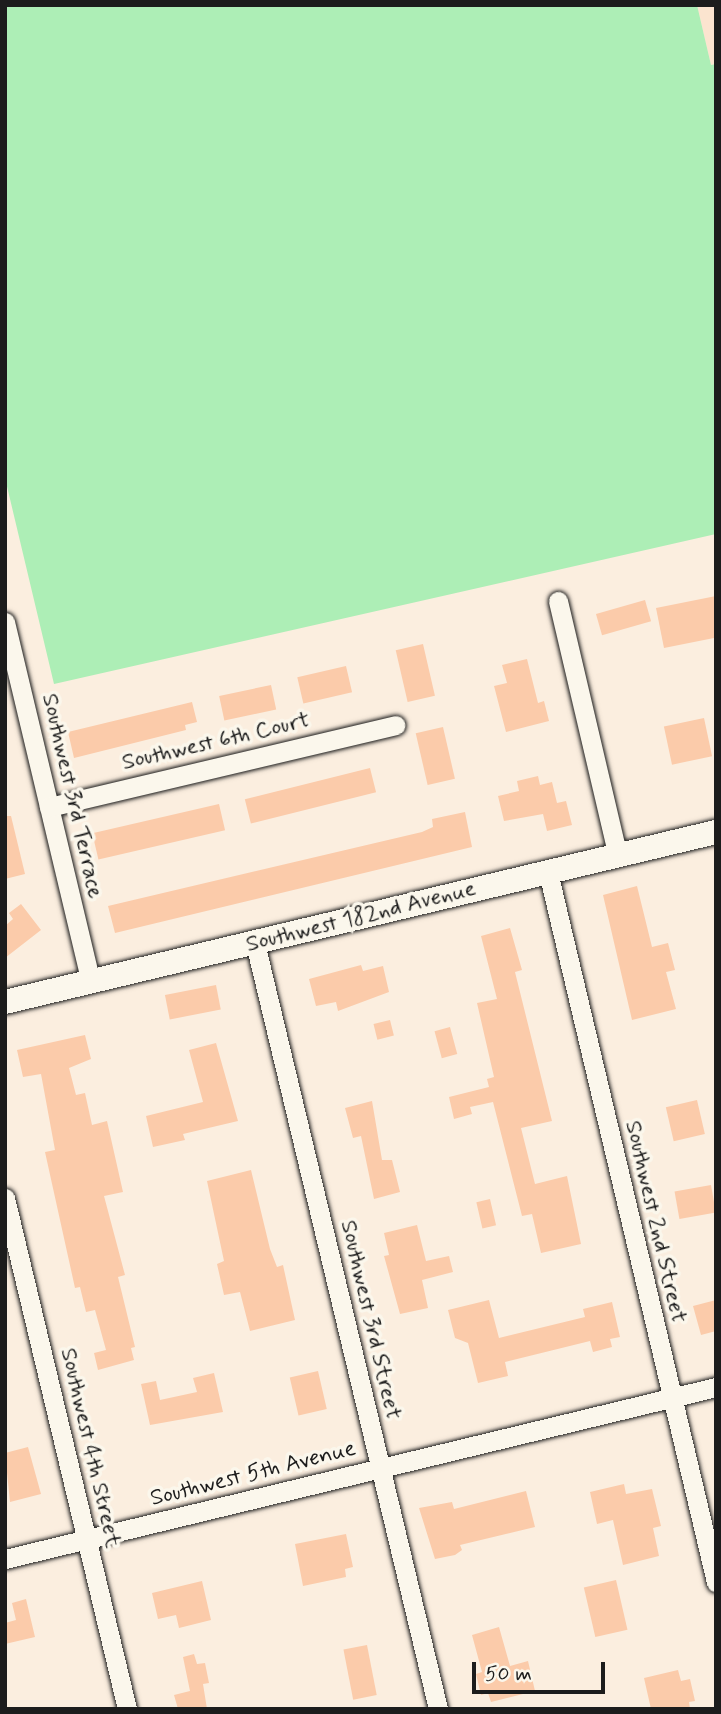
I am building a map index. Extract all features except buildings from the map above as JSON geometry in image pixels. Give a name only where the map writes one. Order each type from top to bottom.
[{"type":"street","points":[[558,601],[618,856]]},
{"type":"street","name":"Southwest 3rd Terrace","points":[[5,622],[91,982]]},
{"type":"street","name":"Southwest 6th Court","points":[[49,807],[395,725]]},
{"type":"street","name":"Southwest 182nd Avenue","points":[[5,1002],[716,832]]},
{"type":"street","name":"Southwest 2nd Street","points":[[548,872],[716,1582]]},
{"type":"street","name":"Southwest 3rd Street","points":[[255,943],[438,1709]]},
{"type":"street","name":"Southwest 4th Street","points":[[5,1198],[127,1709]]},
{"type":"street","name":"Southwest 5th Avenue","points":[[5,1559],[716,1387]]},
{"type":"shaded area","points":[[697,5],[716,5],[716,64],[711,65]]},
{"type":"green space","points":[[5,5],[697,5],[711,65],[716,64],[716,534],[54,684],[5,478]]}]
